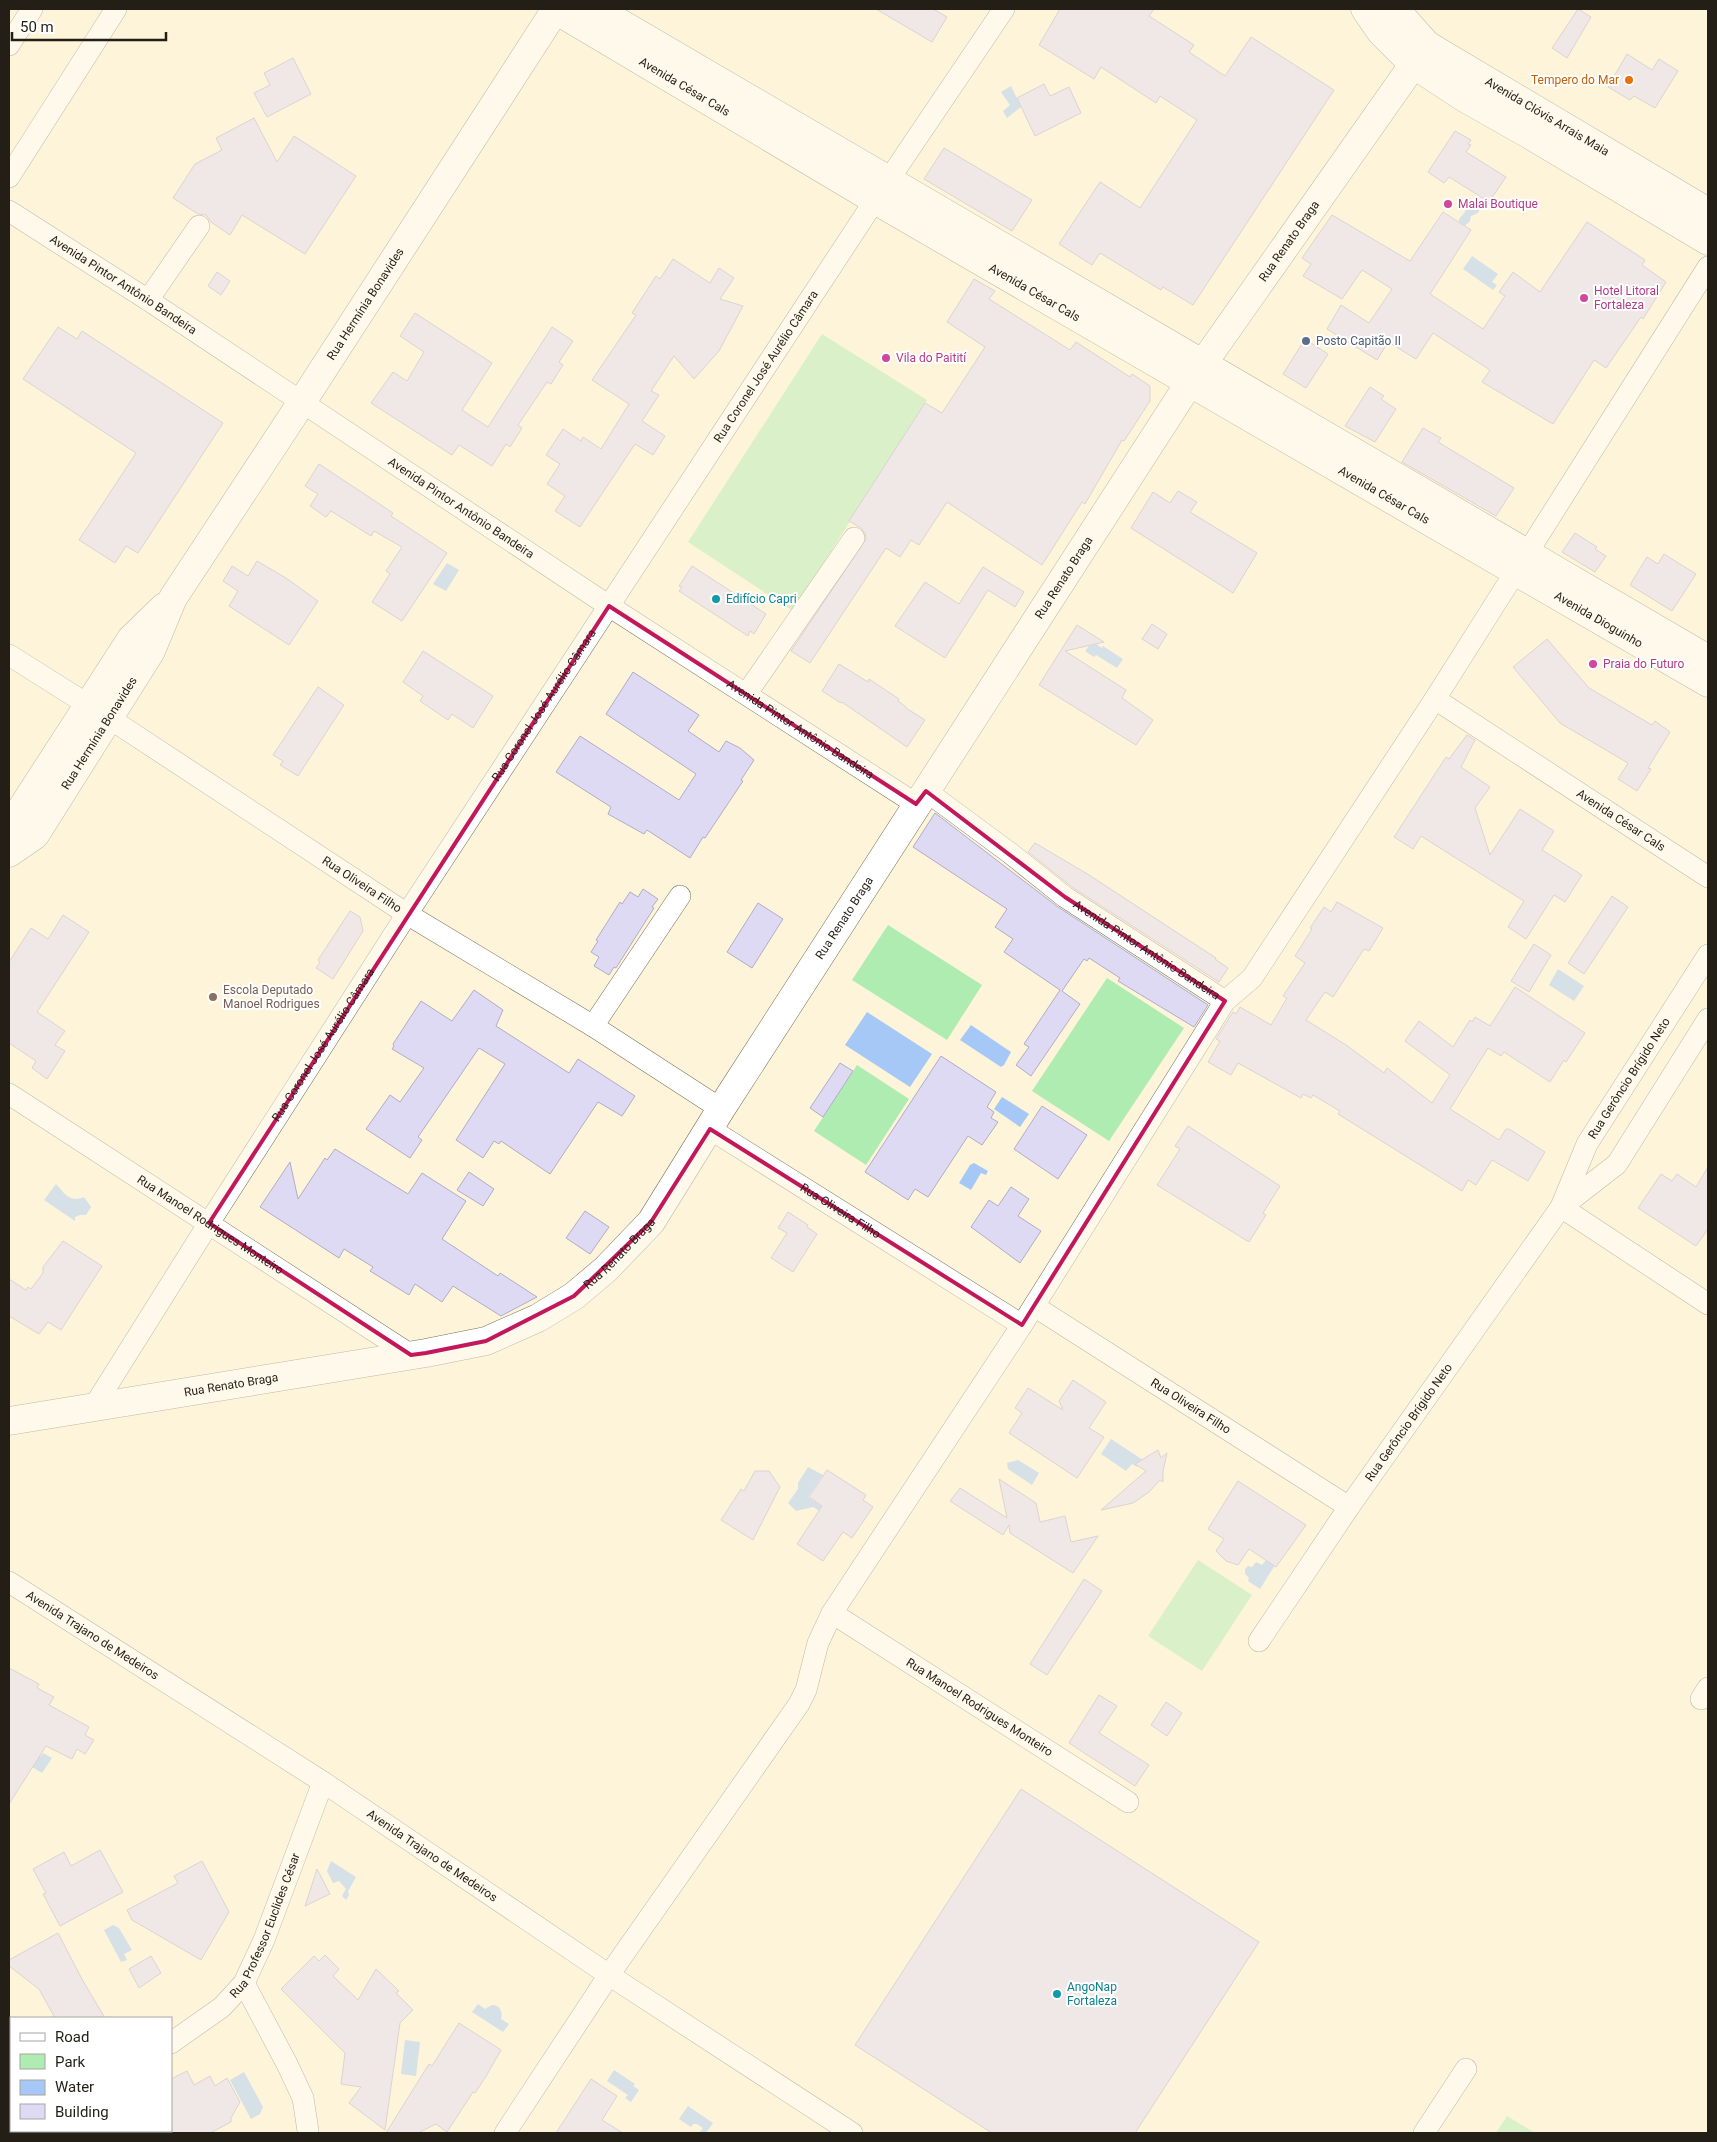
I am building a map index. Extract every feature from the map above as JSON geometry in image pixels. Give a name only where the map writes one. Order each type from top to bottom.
[{"type":"main road","name":"Avenida César Cals","points":[[555,9],[882,191],[1196,374],[1317,429],[1521,563]]},
{"type":"main road","name":"Rua Hermínia Bonavides","points":[[9,853],[35,835],[99,711],[131,639],[173,598],[302,402],[555,9]]},
{"type":"main road","name":"Avenida César Cals","points":[[596,9],[882,191]]},
{"type":"main road","points":[[1365,9],[1381,32],[1420,54]]},
{"type":"main road","name":"Avenida Clóvis Arrais Maia","points":[[1395,9],[1420,54],[1463,97],[1708,241]]},
{"type":"main road","name":"Avenida Clóvis Arrais Maia","points":[[1420,54],[1708,212]]},
{"type":"main road","name":"Rua Renato Braga","points":[[9,1421],[486,1341],[538,1318],[574,1296],[606,1269],[651,1222],[921,797],[1196,374],[1420,54]]},
{"type":"main road","name":"Avenida Dioguinho","points":[[1521,563],[1708,659]]},
{"type":"main road","name":"Avenida Dioguinho","points":[[1521,563],[1708,683]]},
{"type":"main road","name":"Rua Hermínia Bonavides","points":[[9,842],[14,820],[99,711]]},
{"type":"street","points":[[9,45],[32,9]]},
{"type":"street","points":[[9,176],[116,9]]},
{"type":"street","name":"Rua Coronel José Aurélio Câmara","points":[[93,1408],[407,914],[882,191],[1004,9]]},
{"type":"street","name":"Avenida Pintor Antônio Bandeira","points":[[9,210],[609,606],[747,693],[921,797],[1010,853],[1064,897],[1225,1001]]},
{"type":"street","points":[[148,300],[199,226]]},
{"type":"street","points":[[505,2133],[609,1975],[799,1704],[806,1690],[818,1643],[832,1613],[1022,1326],[1225,1001],[1252,978],[1435,699],[1708,267]]},
{"type":"street","points":[[747,693],[854,538]]},
{"type":"street","name":"Rua Oliveira Filho","points":[[9,654],[99,711],[407,914],[592,1026],[715,1119],[1022,1326]]},
{"type":"street","name":"Avenida César Cals","points":[[1435,699],[1708,877]]},
{"type":"street","points":[[592,1026],[680,896]]},
{"type":"street","name":"Rua Gerôncio Brígido Neto","points":[[1259,1640],[1349,1507],[1561,1207],[1587,1144],[1708,955]]},
{"type":"street","name":"Rua Gerôncio Brígido Neto","points":[[1561,1207],[1617,1164],[1708,1019]]},
{"type":"street","name":"Rua Manoel Rodrigues Monteiro","points":[[9,1094],[411,1355]]},
{"type":"street","points":[[1561,1207],[1708,1304]]},
{"type":"street","name":"Rua Oliveira Filho","points":[[1034,1306],[1349,1507]]},
{"type":"street","name":"Avenida Trajano de Medeiros","points":[[9,1582],[323,1782],[609,1975],[852,2133]]},
{"type":"street","name":"Rua Manoel Rodrigues Monteiro","points":[[832,1613],[1128,1802]]},
{"type":"street","name":"Rua Professor Euclides César","points":[[172,2042],[222,2008],[244,1983],[264,1940],[323,1782]]},
{"type":"street","points":[[244,1983],[303,2098],[309,2133]]},
{"type":"street","points":[[1424,2133],[1466,2070]]},
{"type":"highlighted area","points":[[609,606],[916,804],[926,791],[1065,897],[1225,1001],[1022,1325],[710,1129],[651,1222],[574,1296],[486,1341],[426,1353],[411,1355],[209,1223]]},
{"type":"green space","points":[[822,334],[927,400],[793,611],[688,542]]},
{"type":"green space","points":[[888,925],[982,985],[947,1040],[852,980]]},
{"type":"green space","points":[[1107,978],[1184,1028],[1109,1141],[1032,1091]]},
{"type":"green space","points":[[857,1065],[909,1099],[866,1165],[814,1131]]},
{"type":"green space","points":[[1198,1560],[1252,1595],[1202,1671],[1148,1636]]},
{"type":"green space","points":[[1507,2116],[1535,2133],[1496,2133]]},
{"type":"water","points":[[1011,86],[1021,107],[1007,118],[1003,111],[1010,105],[1001,92]]},
{"type":"water","points":[[1472,201],[1479,204],[1480,208],[1478,213],[1471,216],[1470,221],[1465,226],[1459,222],[1459,219],[1465,212],[1465,206]]},
{"type":"water","points":[[1472,256],[1498,274],[1492,282],[1497,285],[1493,290],[1463,269]]},
{"type":"water","points":[[447,563],[459,570],[446,591],[433,584]]},
{"type":"water","points":[[1096,644],[1102,648],[1103,646],[1123,659],[1117,668],[1096,655],[1094,657],[1085,651],[1089,646]]},
{"type":"water","points":[[1558,969],[1584,986],[1574,1001],[1549,985]]},
{"type":"water","points":[[867,1012],[932,1054],[910,1087],[845,1045]]},
{"type":"water","points":[[971,1025],[1011,1052],[1004,1065],[1001,1067],[960,1040]]},
{"type":"water","points":[[1002,1097],[1029,1114],[1020,1127],[994,1109]]},
{"type":"water","points":[[974,1163],[988,1171],[986,1175],[981,1173],[971,1190],[959,1183],[970,1165]]},
{"type":"water","points":[[56,1184],[71,1198],[79,1199],[84,1197],[91,1207],[86,1215],[75,1217],[75,1221],[44,1200]]},
{"type":"water","points":[[1111,1439],[1143,1460],[1140,1461],[1137,1467],[1132,1464],[1126,1471],[1101,1454]]},
{"type":"water","points":[[1018,1460],[1039,1473],[1032,1485],[1008,1469],[1007,1463]]},
{"type":"water","points":[[808,1467],[823,1475],[808,1497],[824,1508],[821,1512],[813,1507],[796,1511],[788,1503],[798,1489],[798,1483]]},
{"type":"water","points":[[1266,1560],[1275,1565],[1260,1589],[1248,1581],[1249,1578],[1245,1574],[1245,1569],[1248,1566],[1252,1567],[1256,1562],[1262,1565]]},
{"type":"water","points":[[27,1748],[41,1756],[43,1753],[52,1758],[42,1773],[19,1759]]},
{"type":"water","points":[[331,1861],[356,1877],[348,1891],[349,1895],[346,1900],[342,1896],[346,1889],[339,1881],[333,1883],[327,1871]]},
{"type":"water","points":[[113,1925],[119,1928],[132,1950],[124,1954],[127,1960],[121,1962],[104,1930]]},
{"type":"water","points":[[478,2004],[485,2009],[492,2005],[499,2008],[502,2016],[501,2019],[509,2024],[503,2032],[472,2012]]},
{"type":"water","points":[[405,2040],[420,2042],[416,2076],[401,2074]]},
{"type":"water","points":[[614,2070],[635,2084],[633,2086],[639,2090],[631,2102],[625,2098],[628,2095],[607,2081]]},
{"type":"water","points":[[244,2072],[263,2107],[260,2114],[251,2119],[230,2080]]},
{"type":"water","points":[[688,2106],[713,2123],[706,2133],[699,2133],[703,2128],[697,2124],[693,2124],[691,2127],[679,2119]]},
{"type":"building","points":[[876,9],[933,9],[947,17],[932,42]]},
{"type":"building","points":[[1060,9],[1154,9],[1149,16],[1194,45],[1189,52],[1225,76],[1251,37],[1334,90],[1193,305],[1163,287],[1161,290],[1100,253],[1092,265],[1059,244],[1100,182],[1140,208],[1197,120],[1160,96],[1156,103],[1101,67],[1094,79],[1039,45]]},
{"type":"building","points":[[1578,9],[1591,17],[1567,58],[1552,48]]},
{"type":"building","points":[[1627,54],[1652,70],[1659,59],[1678,71],[1655,108],[1634,96],[1630,100],[1608,87]]},
{"type":"building","points":[[293,58],[311,94],[267,117],[254,93],[270,85],[264,73]]},
{"type":"building","points":[[1044,84],[1050,96],[1069,87],[1081,113],[1035,136],[1017,98]]},
{"type":"building","points":[[254,118],[277,162],[294,136],[356,176],[305,254],[242,215],[230,235],[211,222],[206,215],[198,214],[173,198],[195,164],[222,150],[216,138]]},
{"type":"building","points":[[1455,131],[1471,140],[1468,144],[1471,145],[1466,152],[1506,177],[1489,202],[1449,177],[1444,183],[1428,172]]},
{"type":"building","points":[[944,148],[1032,200],[1012,231],[924,179]]},
{"type":"building","points":[[1443,212],[1471,230],[1430,294],[1483,329],[1505,296],[1499,292],[1513,272],[1540,292],[1587,222],[1645,260],[1642,265],[1666,282],[1643,319],[1641,317],[1606,368],[1594,360],[1553,424],[1482,382],[1490,370],[1433,333],[1416,359],[1388,342],[1377,360],[1327,329],[1341,305],[1369,323],[1392,289],[1362,270],[1342,299],[1303,276],[1311,264],[1302,258],[1332,215],[1410,261]]},
{"type":"building","points":[[673,259],[710,283],[719,268],[734,278],[720,299],[743,306],[719,351],[694,379],[674,356],[651,391],[659,395],[642,421],[665,436],[653,455],[635,444],[580,527],[555,511],[565,496],[547,484],[560,464],[546,455],[563,429],[581,441],[583,437],[601,449],[629,404],[592,380],[636,315],[632,313],[656,276],[660,279]]},
{"type":"building","points":[[217,272],[230,281],[221,295],[208,286]]},
{"type":"building","points":[[974,279],[995,291],[989,299],[1070,350],[1076,342],[1130,377],[1132,374],[1150,386],[1150,401],[1124,441],[1122,440],[1085,504],[1082,502],[1042,565],[947,502],[919,545],[911,540],[900,557],[886,548],[810,663],[791,651],[866,539],[865,533],[861,528],[849,521],[925,403],[942,413],[985,347],[947,322]]},
{"type":"building","points":[[415,313],[492,363],[462,410],[488,427],[552,327],[573,341],[559,362],[563,365],[551,384],[547,382],[518,425],[522,428],[510,447],[506,444],[492,466],[459,445],[452,455],[371,403],[393,372],[407,381],[424,352],[400,336]]},
{"type":"building","points":[[58,327],[77,339],[82,331],[223,423],[138,553],[126,546],[115,563],[79,540],[136,453],[23,379]]},
{"type":"building","points":[[1305,339],[1328,354],[1306,388],[1283,374]]},
{"type":"building","points":[[1370,387],[1384,396],[1381,399],[1396,409],[1375,442],[1345,426]]},
{"type":"building","points":[[1423,428],[1441,438],[1438,442],[1514,488],[1496,516],[1402,462]]},
{"type":"building","points":[[319,464],[393,513],[391,516],[447,553],[402,621],[372,602],[390,574],[386,571],[402,547],[374,531],[371,536],[331,511],[326,517],[310,506],[318,494],[305,486]]},
{"type":"building","points":[[1178,491],[1197,502],[1190,512],[1257,553],[1233,593],[1131,528],[1153,492],[1170,503]]},
{"type":"building","points":[[1575,533],[1597,547],[1595,549],[1606,556],[1595,572],[1562,552]]},
{"type":"building","points":[[1664,554],[1696,574],[1672,611],[1630,585],[1647,557],[1658,564]]},
{"type":"building","points":[[257,561],[286,578],[318,601],[289,645],[229,606],[238,591],[223,581],[232,566],[248,576]]},
{"type":"building","name":"Edifício Capri","points":[[692,566],[766,614],[754,634],[750,631],[748,636],[679,591],[682,587],[679,586]]},
{"type":"building","points":[[983,567],[1024,592],[1015,607],[988,590],[945,658],[895,626],[925,582],[959,604]]},
{"type":"building","points":[[1152,624],[1167,634],[1158,649],[1142,639]]},
{"type":"building","points":[[1077,625],[1104,642],[1065,651],[1126,690],[1122,698],[1153,720],[1136,745],[1039,685]]},
{"type":"building","points":[[1547,639],[1589,688],[1652,725],[1655,721],[1670,732],[1648,768],[1651,769],[1637,791],[1618,779],[1628,763],[1560,723],[1513,667]]},
{"type":"building","points":[[423,651],[493,696],[473,728],[452,714],[448,720],[420,701],[423,696],[403,682]]},
{"type":"building","points":[[839,664],[868,682],[869,679],[899,699],[898,701],[906,708],[925,720],[907,747],[842,702],[822,691]]},
{"type":"building","points":[[633,672],[699,715],[688,731],[719,752],[726,741],[740,748],[754,760],[741,780],[743,781],[690,858],[647,830],[644,834],[608,814],[611,807],[556,772],[580,736],[679,800],[696,774],[606,714]]},
{"type":"building","points":[[318,687],[344,705],[298,776],[280,765],[283,761],[273,755]]},
{"type":"building","points":[[1467,735],[1475,740],[1461,767],[1490,787],[1475,808],[1490,855],[1520,809],[1554,831],[1542,850],[1582,875],[1565,902],[1554,895],[1526,939],[1508,927],[1524,901],[1421,836],[1413,849],[1394,837],[1446,757],[1449,759]]},
{"type":"building","points":[[935,813],[1058,907],[1208,1005],[1194,1027],[1118,981],[1120,978],[1089,958],[1087,961],[1084,959],[1062,991],[1080,1004],[1031,1076],[1016,1065],[1029,1047],[1024,1044],[1060,990],[1004,952],[1013,939],[995,927],[1007,909],[913,847]]},
{"type":"building","points":[[1035,843],[1089,875],[1216,958],[1228,968],[1219,982],[1072,887],[1028,852]]},
{"type":"building","points":[[643,889],[658,899],[616,968],[614,967],[609,975],[594,966],[599,957],[591,952],[598,941],[596,940],[620,902],[622,904],[630,892],[638,897]]},
{"type":"building","points":[[1612,896],[1628,907],[1584,974],[1568,963]]},
{"type":"building","points":[[1337,902],[1383,928],[1369,951],[1364,949],[1333,997],[1325,992],[1306,1020],[1346,1045],[1384,1073],[1387,1068],[1432,1103],[1450,1075],[1405,1041],[1419,1021],[1453,1047],[1470,1020],[1472,1022],[1475,1017],[1490,1026],[1515,987],[1585,1033],[1550,1082],[1504,1052],[1501,1056],[1488,1048],[1450,1109],[1499,1140],[1506,1129],[1509,1129],[1545,1152],[1528,1181],[1492,1160],[1476,1185],[1468,1180],[1462,1191],[1338,1114],[1340,1111],[1313,1095],[1311,1098],[1303,1094],[1301,1098],[1238,1063],[1231,1075],[1208,1062],[1220,1041],[1216,1039],[1233,1012],[1236,1014],[1240,1007],[1271,1025],[1287,998],[1283,996],[1305,963],[1295,956],[1312,929],[1310,928],[1324,907],[1331,912]]},
{"type":"building","points":[[758,903],[783,919],[752,968],[727,952]]},
{"type":"building","points":[[350,911],[360,917],[363,931],[333,979],[316,968],[320,962],[318,960]]},
{"type":"building","points":[[63,915],[89,932],[37,1012],[65,1031],[55,1045],[65,1051],[47,1079],[32,1068],[36,1061],[9,1043],[9,962],[31,928],[48,939]]},
{"type":"building","points":[[1534,944],[1551,955],[1529,992],[1511,981]]},
{"type":"building","points":[[474,990],[503,1010],[496,1026],[569,1073],[578,1059],[635,1096],[622,1116],[598,1102],[550,1174],[501,1141],[499,1144],[494,1141],[483,1158],[456,1140],[505,1064],[479,1048],[418,1137],[422,1140],[410,1158],[366,1129],[390,1095],[400,1102],[424,1068],[392,1049],[393,1044],[421,1001],[452,1021]]},
{"type":"building","points":[[941,1056],[996,1092],[987,1107],[994,1112],[991,1118],[998,1122],[982,1145],[968,1136],[928,1197],[915,1189],[908,1200],[865,1172]]},
{"type":"building","points":[[840,1063],[853,1071],[823,1117],[810,1108]]},
{"type":"building","points":[[1042,1106],[1087,1135],[1058,1179],[1014,1149]]},
{"type":"building","points":[[1188,1126],[1280,1186],[1263,1213],[1266,1215],[1249,1242],[1157,1185],[1180,1149],[1175,1146]]},
{"type":"building","points":[[335,1149],[408,1194],[422,1173],[466,1201],[442,1239],[498,1276],[500,1273],[537,1297],[501,1316],[453,1286],[442,1302],[415,1284],[409,1295],[370,1271],[373,1267],[344,1249],[339,1258],[260,1207],[290,1162],[298,1199],[325,1158],[327,1160]]},
{"type":"building","points":[[1708,1167],[1708,1229],[1696,1246],[1638,1208],[1661,1174],[1672,1181],[1677,1174],[1696,1187]]},
{"type":"building","points":[[469,1172],[494,1189],[483,1206],[457,1190]]},
{"type":"building","points":[[1011,1187],[1029,1199],[1018,1216],[1041,1231],[1020,1263],[971,1227],[989,1200],[998,1206]]},
{"type":"building","points":[[585,1211],[609,1227],[590,1254],[566,1238]]},
{"type":"building","points":[[788,1212],[808,1225],[807,1227],[817,1234],[793,1272],[771,1258],[787,1233],[778,1228]]},
{"type":"building","points":[[63,1241],[102,1266],[61,1330],[48,1322],[39,1334],[9,1316],[9,1279],[26,1290],[28,1287],[31,1289],[43,1273],[43,1267]]},
{"type":"building","points":[[1073,1380],[1106,1402],[1089,1428],[1104,1437],[1077,1478],[1009,1433],[1022,1413],[1015,1408],[1028,1388],[1063,1410],[1059,1401]]},
{"type":"building","points":[[1158,1450],[1161,1458],[1167,1453],[1163,1471],[1163,1482],[1160,1480],[1149,1492],[1133,1503],[1101,1510],[1146,1471],[1135,1464]]},
{"type":"building","points":[[827,1470],[866,1495],[863,1500],[873,1507],[852,1538],[843,1532],[823,1561],[797,1544],[822,1506],[809,1497]]},
{"type":"building","points":[[755,1471],[769,1471],[780,1487],[753,1540],[721,1520],[741,1489],[744,1491]]},
{"type":"building","points":[[999,1479],[1036,1503],[1040,1522],[1065,1516],[1071,1542],[1098,1536],[1073,1573],[1010,1533],[1009,1525],[1003,1535],[950,1501],[960,1488],[1007,1518]]},
{"type":"building","points":[[1238,1481],[1306,1525],[1276,1567],[1249,1549],[1238,1565],[1226,1561],[1216,1551],[1224,1539],[1208,1529]]},
{"type":"building","points":[[1084,1579],[1102,1591],[1047,1675],[1030,1664]]},
{"type":"building","points":[[9,1668],[39,1684],[37,1688],[54,1697],[49,1705],[89,1727],[85,1735],[94,1740],[85,1754],[77,1749],[72,1759],[46,1746],[9,1804]]},
{"type":"building","points":[[1099,1695],[1117,1706],[1099,1733],[1149,1765],[1135,1786],[1069,1743]]},
{"type":"building","points":[[1166,1702],[1182,1713],[1167,1736],[1151,1725]]},
{"type":"building","name":"AngoNap Fortaleza","points":[[1021,1789],[1259,1942],[1135,2133],[992,2133],[855,2045]]},
{"type":"building","points":[[100,1850],[123,1892],[60,1926],[43,1894],[46,1893],[33,1869],[64,1852],[71,1866]]},
{"type":"building","points":[[202,1861],[229,1912],[201,1960],[132,1920],[127,1910],[178,1883],[174,1876]]},
{"type":"building","points":[[317,1869],[330,1894],[305,1906]]},
{"type":"building","points":[[58,1933],[104,2017],[54,2017],[39,1989],[9,1966],[9,1960]]},
{"type":"building","points":[[325,1955],[339,1969],[333,1976],[358,2000],[376,1969],[399,1991],[396,1993],[413,2010],[400,2023],[385,2130],[349,2103],[361,2087],[341,2084],[345,2053],[281,1989],[314,1956],[319,1961]]},
{"type":"building","points":[[151,1956],[161,1973],[139,1988],[129,1969]]},
{"type":"building","points":[[459,2023],[501,2050],[485,2078],[475,2093],[473,2092],[447,2132],[436,2124],[418,2133],[386,2133],[429,2064],[432,2066]]},
{"type":"building","points":[[187,2071],[194,2085],[210,2076],[215,2086],[227,2078],[240,2102],[231,2118],[231,2122],[210,2133],[171,2133],[172,2078]]},
{"type":"building","points":[[591,2079],[617,2096],[602,2120],[623,2133],[556,2133]]},
{"type":"place","name":"Tempero do Mar","points":[[1629,80]]},
{"type":"place","name":"Malai Boutique","points":[[1448,204]]},
{"type":"place","name":"Hotel Litoral Fortaleza","points":[[1584,298]]},
{"type":"place","name":"Posto Capitão II","points":[[1306,341]]},
{"type":"place","name":"Vila do Paitití","points":[[886,358]]},
{"type":"place","name":"Edifício Capri","points":[[716,599]]},
{"type":"place","name":"Praia do Futuro","points":[[1593,664]]},
{"type":"place","name":"Escola Deputado Manoel Rodrigues","points":[[213,997]]},
{"type":"place","name":"AngoNap Fortaleza","points":[[1057,1994]]}]
